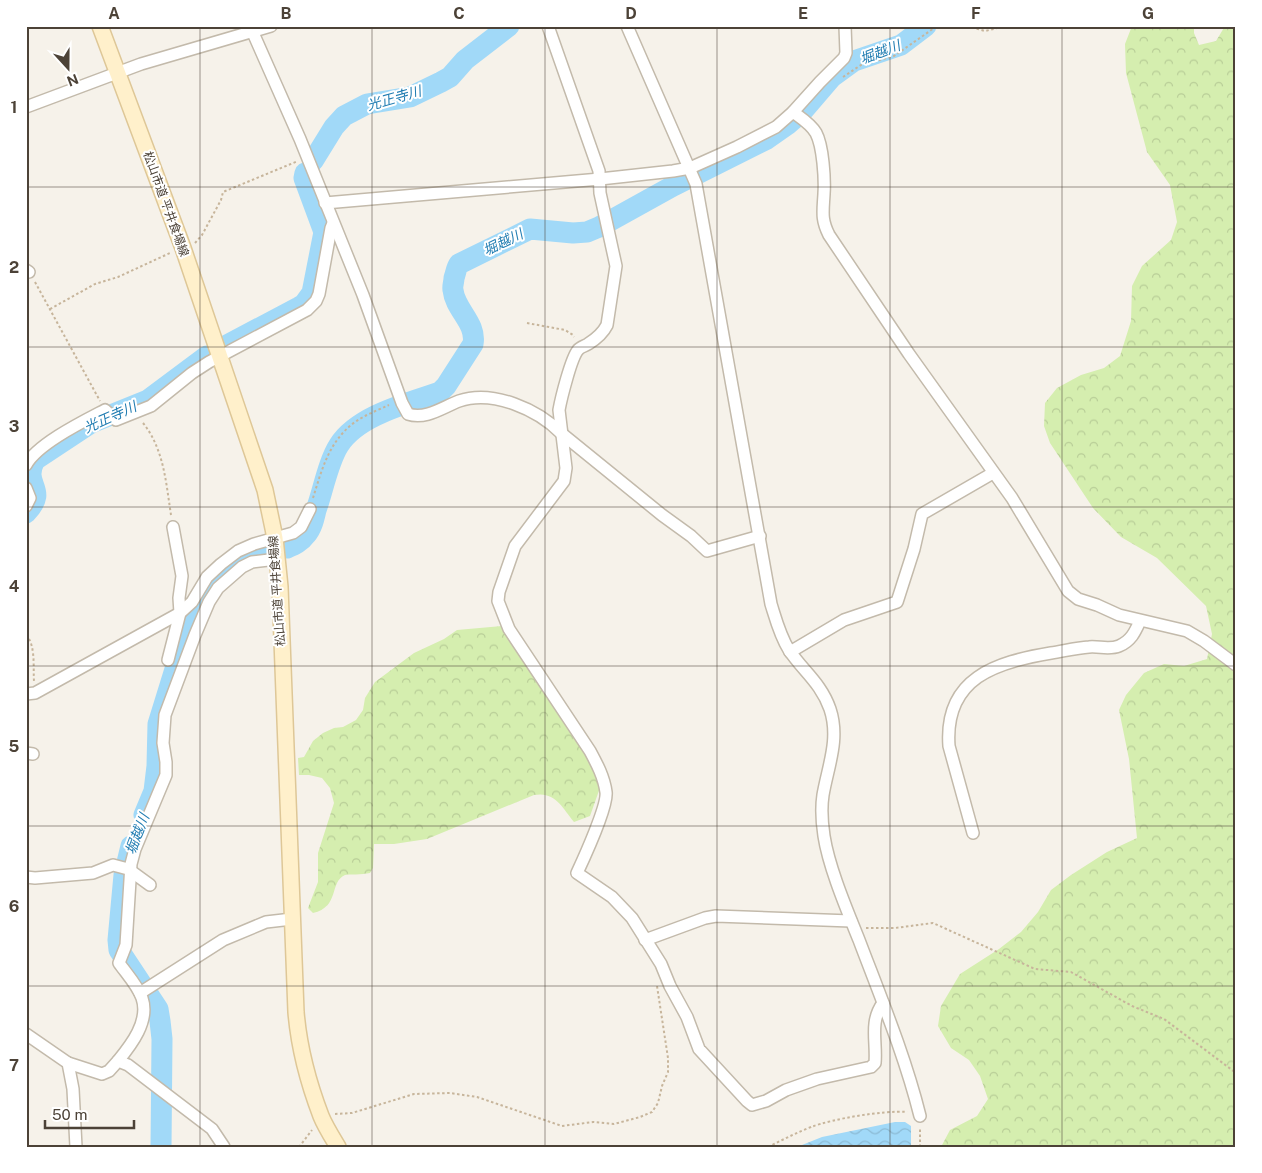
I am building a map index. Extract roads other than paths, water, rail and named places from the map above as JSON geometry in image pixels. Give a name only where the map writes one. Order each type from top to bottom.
[{"type":"street","name":"松山市道 平井食場線","points":[[100,26],[183,248],[265,490],[278,559],[298,1040],[321,1117],[338,1147]]},
{"type":"street","points":[[26,107],[118,72],[251,29],[271,26]]},
{"type":"street","points":[[548,26],[599,171],[600,193],[616,266],[608,325],[598,338],[578,350],[572,362],[560,402],[561,433],[566,468],[564,481],[515,546],[498,592],[498,602],[509,629],[590,752],[600,771],[607,794],[593,838],[577,873],[612,897],[632,918],[662,964],[670,986],[682,1004],[699,1050],[752,1105],[818,1079],[871,1067],[875,1063],[876,1056],[875,1021],[878,1010],[883,1003]]},
{"type":"street","points":[[627,26],[692,175],[771,604],[782,639],[790,652],[819,686],[830,709],[833,723],[833,752],[823,794],[822,810],[824,836],[828,854],[912,1085],[920,1116]]},
{"type":"street","points":[[325,203],[673,171],[692,175],[797,115],[820,82],[844,58],[846,53],[844,26]]},
{"type":"street","points":[[251,29],[300,139],[363,295],[402,404],[408,414],[422,416],[461,401],[486,398],[519,405],[550,421],[561,433],[662,515],[691,536],[707,551],[760,536]]},
{"type":"street","points":[[797,115],[817,134],[824,192],[822,217],[827,231],[909,354],[1012,498],[1068,591],[1078,599],[1119,615],[1187,630],[1236,665]]},
{"type":"street","points":[[26,465],[30,457],[38,450],[82,422],[109,414],[116,420],[151,406],[192,373],[307,310],[316,301],[319,294],[330,228],[333,223]]},
{"type":"street","points":[[790,652],[844,620],[897,602],[912,557],[922,514],[994,473]]},
{"type":"street","points":[[26,488],[30,498],[26,506]]},
{"type":"street","points":[[31,694],[180,612],[192,602],[208,577],[238,551],[254,544],[293,533],[301,527],[310,509]]},
{"type":"street","points":[[26,1034],[68,1063],[102,1074],[109,1071],[136,1037],[141,1022],[144,1007],[144,991],[119,963],[123,956],[126,868],[136,849],[166,775],[163,743],[165,715],[187,631],[180,612],[179,598],[182,576],[173,527]]},
{"type":"street","points":[[168,660],[218,588],[242,567],[252,562],[278,559]]},
{"type":"street","points":[[973,833],[949,746],[948,733],[951,721],[955,707],[962,694],[974,679],[986,670],[1020,658],[1088,647],[1116,647],[1133,637],[1140,621]]},
{"type":"street","points":[[26,877],[35,878],[93,873],[113,865],[126,868],[150,884]]},
{"type":"street","points":[[645,940],[705,918],[716,916],[852,924]]},
{"type":"street","points":[[144,991],[224,940],[266,922],[292,919]]},
{"type":"street","points":[[118,1061],[128,1065],[212,1128],[224,1147]]},
{"type":"street","points":[[68,1063],[73,1089],[76,1147]]},
{"type":"water","points":[[895,1122],[905,1122],[911,1126],[911,1147],[797,1147],[822,1137]]},
{"type":"waterway","name":"光正寺川","points":[[313,161],[334,127],[344,116],[367,104],[410,97],[441,82],[450,77],[465,60],[509,26]]},
{"type":"waterway","name":"堀越川","points":[[287,548],[302,540],[310,529],[335,452],[348,435],[358,426],[385,411],[440,392],[446,386],[473,344],[472,330],[458,304],[453,289],[454,278],[459,264],[530,229],[573,233],[587,232],[599,227],[673,186],[767,139],[802,112],[832,77],[854,61],[901,45],[926,26]]},
{"type":"waterway","name":"光正寺川","points":[[227,345],[304,304],[312,293],[324,232],[304,178],[305,173]]},
{"type":"waterway","name":"光正寺川","points":[[26,513],[36,498],[31,476],[35,460],[91,423],[148,400],[207,356]]},
{"type":"waterway","name":"堀越川","points":[[144,815],[154,791],[157,766],[158,724],[184,640],[211,587],[222,574],[245,557],[266,552]]},
{"type":"waterway","name":"堀越川","points":[[131,846],[124,875],[118,940],[119,950],[158,1009],[162,1039],[161,1147]]}]
